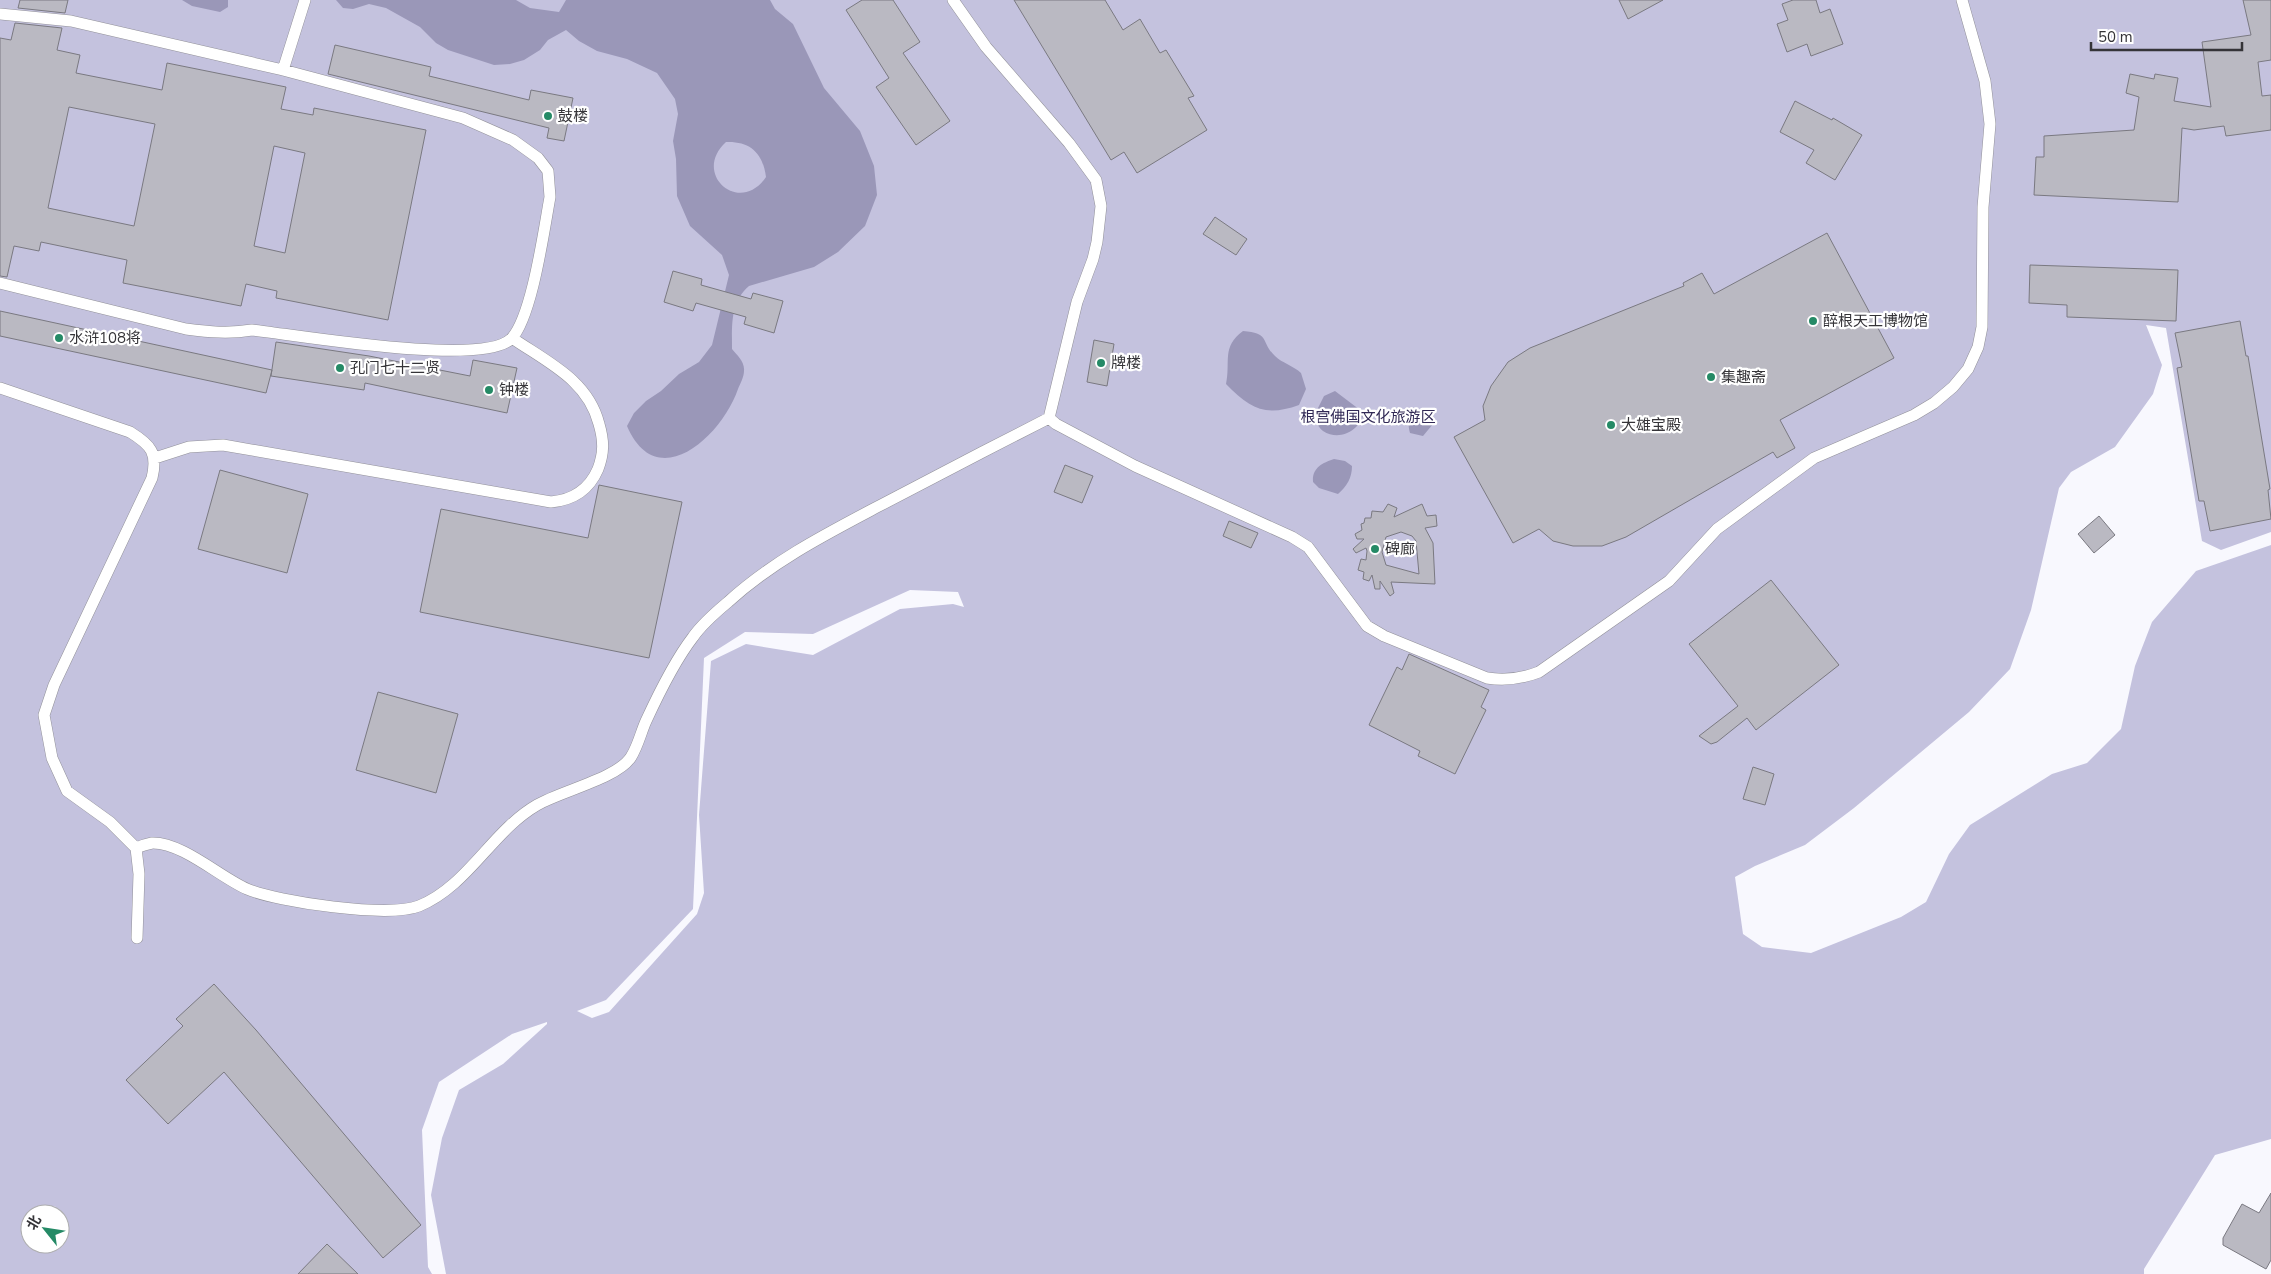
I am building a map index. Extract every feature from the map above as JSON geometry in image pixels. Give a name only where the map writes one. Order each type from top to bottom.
[{"type":"lane","points":[[283,70],[306,0]]},
{"type":"lane","points":[[136,848],[153,843],[179,850],[247,889],[287,900],[339,907],[396,911],[418,907],[442,893],[469,869],[505,829],[535,806],[557,795],[609,775],[630,759],[647,719],[694,636],[729,601],[766,572],[807,544],[1049,418],[1077,302],[1093,259],[1097,242],[1101,206],[1096,180],[1069,143],[986,48],[953,0]]},
{"type":"lane","points":[[1049,418],[1056,424],[1135,466],[1292,537],[1308,547],[1366,626],[1384,636],[1487,678],[1500,680],[1521,679],[1539,672],[1669,581],[1717,529],[1814,458],[1914,415],[1953,387],[1968,369],[1978,347],[1982,327],[1983,207],[1990,124],[1985,81],[1962,0]]},
{"type":"lane","points":[[0,14],[71,21],[283,70],[463,118],[513,140],[530,151],[544,164],[549,177],[550,197],[523,319],[512,338],[499,346],[488,349],[434,352],[252,330],[234,333],[211,333],[186,329],[0,283]]},
{"type":"lane","points":[[155,458],[189,447],[223,445],[551,502],[566,500],[581,492],[590,484],[598,467],[603,451],[603,438],[598,417],[590,400],[577,383],[512,338]]},
{"type":"lane","points":[[0,388],[130,432],[148,445],[155,458],[152,478],[54,684],[44,715],[52,758],[67,791],[110,822],[136,848],[140,874],[138,938]]},
{"type":"green space","name":"根宫佛国文化旅游区","points":[[0,0],[2271,0],[2271,532],[2221,550],[2202,541],[2166,328],[2146,325],[2162,365],[2153,394],[2115,447],[2071,472],[2059,488],[2031,610],[2010,669],[1969,712],[1854,808],[1805,845],[1755,866],[1735,877],[1743,934],[1762,947],[1811,953],[1901,917],[1926,902],[1949,854],[1970,825],[2052,774],[2087,763],[2121,729],[2135,666],[2152,622],[2196,571],[2271,545],[2271,1139],[2215,1155],[2144,1269],[2144,1274],[446,1274],[431,1195],[442,1138],[459,1090],[503,1064],[547,1022],[512,1034],[439,1082],[422,1130],[428,1267],[432,1274],[0,1274]],"holes":[[[910,590],[958,592],[964,607],[953,604],[900,609],[813,655],[746,644],[711,661],[699,815],[704,893],[697,914],[609,1012],[592,1018],[577,1011],[606,1000],[693,909],[704,658],[745,632],[813,634]]]},
{"type":"shaded area","points":[[182,0],[228,0],[228,7],[220,12],[192,6]]},
{"type":"shaded area","points":[[336,0],[516,0],[530,8],[559,12],[566,0],[770,0],[775,9],[793,24],[824,88],[860,131],[874,166],[877,195],[865,226],[838,252],[814,267],[749,286],[743,292],[738,299],[733,315],[732,349],[742,362],[744,373],[730,407],[704,440],[688,451],[671,457],[655,456],[640,446],[627,426],[634,413],[646,401],[661,391],[679,374],[699,362],[712,345],[729,275],[722,255],[690,226],[677,196],[676,159],[673,141],[678,114],[675,99],[657,73],[627,59],[597,51],[579,41],[566,30],[548,40],[540,50],[524,60],[510,64],[494,65],[448,50],[436,43],[420,27],[386,8],[369,4],[353,9],[343,8]],"holes":[[[726,142],[734,142],[754,150],[762,161],[766,177],[755,188],[744,192],[733,192],[723,186],[716,177],[714,166],[717,154]]]},
{"type":"shaded area","points":[[1243,331],[1261,336],[1275,356],[1301,373],[1306,389],[1299,405],[1277,410],[1259,408],[1243,400],[1226,384],[1229,349],[1236,337]]},
{"type":"shaded area","points":[[1335,391],[1364,413],[1354,429],[1342,435],[1329,434],[1323,431],[1313,418],[1324,396]]},
{"type":"shaded area","points":[[1418,410],[1431,415],[1433,424],[1423,436],[1410,433],[1409,429],[1410,420]]},
{"type":"shaded area","points":[[1334,459],[1345,461],[1352,466],[1348,481],[1338,494],[1319,488],[1313,482],[1316,470],[1326,462]]},
{"type":"building","points":[[20,0],[68,0],[65,13],[18,8]]},
{"type":"building","points":[[862,0],[893,0],[920,42],[903,53],[950,121],[916,145],[876,87],[889,78],[846,10]]},
{"type":"building","points":[[1014,0],[1105,0],[1123,30],[1140,19],[1160,53],[1166,50],[1194,96],[1188,98],[1207,130],[1137,173],[1124,152],[1111,160]]},
{"type":"building","points":[[1619,0],[1663,0],[1628,19]]},
{"type":"building","points":[[1793,0],[1816,0],[1820,13],[1830,9],[1843,44],[1811,56],[1807,44],[1787,52],[1777,24],[1788,20],[1782,4]]},
{"type":"building","points":[[2243,0],[2271,0],[2271,60],[2258,62],[2262,96],[2271,95],[2271,130],[2226,136],[2224,126],[2194,130],[2182,128],[2178,202],[2034,195],[2036,157],[2044,157],[2044,136],[2134,130],[2139,97],[2126,93],[2130,74],[2154,79],[2155,74],[2178,78],[2174,101],[2211,107],[2202,42],[2251,35]]},
{"type":"building","points":[[15,23],[62,28],[57,50],[80,55],[76,73],[162,90],[167,63],[286,87],[281,109],[313,115],[314,108],[426,130],[388,320],[276,298],[277,291],[246,284],[241,306],[123,283],[127,260],[41,242],[39,251],[14,246],[7,277],[0,276],[0,38],[11,40]],"holes":[[[69,107],[155,124],[134,226],[48,208]],[[274,146],[305,153],[285,253],[254,246]]]},
{"type":"building","points":[[335,45],[431,67],[429,76],[529,100],[531,90],[573,98],[564,141],[547,138],[549,128],[328,74]]},
{"type":"building","points":[[1795,101],[1832,120],[1833,118],[1862,135],[1835,180],[1806,163],[1814,150],[1780,132]]},
{"type":"building","points":[[1215,217],[1247,239],[1236,255],[1203,234]]},
{"type":"building","points":[[1827,233],[1894,358],[1780,420],[1795,448],[1777,458],[1773,452],[1626,537],[1602,546],[1573,546],[1553,541],[1539,529],[1513,543],[1454,437],[1485,420],[1483,406],[1491,386],[1508,362],[1530,348],[1684,286],[1683,283],[1702,273],[1714,294]]},
{"type":"building","points":[[2030,265],[2178,270],[2176,321],[2067,317],[2067,305],[2029,303]]},
{"type":"building","points":[[673,271],[702,279],[701,285],[751,299],[753,293],[783,301],[774,333],[744,324],[746,317],[696,303],[693,311],[664,302]]},
{"type":"building","points":[[0,311],[272,370],[266,393],[0,336]]},
{"type":"building","points":[[2240,321],[2246,356],[2248,356],[2270,489],[2268,490],[2271,519],[2210,531],[2204,501],[2199,501],[2177,368],[2182,367],[2175,333]]},
{"type":"building","name":"牌楼","points":[[1094,340],[1114,344],[1107,386],[1087,382]]},
{"type":"building","points":[[276,342],[369,356],[470,376],[473,360],[517,368],[507,413],[365,383],[364,390],[271,376]]},
{"type":"building","points":[[1065,465],[1093,476],[1082,503],[1054,492]]},
{"type":"building","points":[[220,470],[308,494],[287,573],[198,549]]},
{"type":"building","points":[[599,485],[682,502],[649,658],[420,612],[441,509],[588,538]]},
{"type":"building","points":[[1388,504],[1397,508],[1394,517],[1422,504],[1427,516],[1436,515],[1437,526],[1425,528],[1433,543],[1435,584],[1391,582],[1394,593],[1390,596],[1380,581],[1380,589],[1375,589],[1372,575],[1369,581],[1363,579],[1364,572],[1358,570],[1361,559],[1366,560],[1367,551],[1366,548],[1356,553],[1353,549],[1364,539],[1357,539],[1355,534],[1362,530],[1361,524],[1364,523],[1365,518],[1371,518],[1372,511],[1383,512]],"holes":[[[1401,532],[1412,536],[1416,541],[1419,574],[1386,565],[1382,552],[1386,537]]]},
{"type":"building","points":[[2099,516],[2115,535],[2094,553],[2078,534]]},
{"type":"building","points":[[1229,521],[1258,533],[1251,548],[1223,536]]},
{"type":"building","points":[[1771,580],[1839,665],[1756,730],[1747,718],[1717,742],[1711,744],[1699,736],[1738,706],[1689,644]]},
{"type":"building","points":[[1409,654],[1489,690],[1481,707],[1486,710],[1455,774],[1418,756],[1420,751],[1369,725],[1397,667],[1402,670]]},
{"type":"building","points":[[378,692],[458,714],[436,793],[356,770]]},
{"type":"building","points":[[1753,767],[1774,774],[1765,805],[1743,799]]},
{"type":"building","points":[[214,984],[256,1030],[421,1225],[383,1258],[224,1072],[168,1124],[126,1080],[183,1026],[176,1019]]},
{"type":"building","points":[[2271,1193],[2271,1260],[2266,1269],[2223,1245],[2223,1238],[2242,1204],[2259,1213]]},
{"type":"building","points":[[327,1244],[358,1274],[298,1274]]},
{"type":"place","name":"鼓楼","points":[[548,116]]},
{"type":"place","name":"醉根天工博物馆","points":[[1813,321]]},
{"type":"place","name":"水浒108将","points":[[59,338]]},
{"type":"place","name":"牌楼","points":[[1101,363]]},
{"type":"place","name":"孔门七十二贤","points":[[340,368]]},
{"type":"place","name":"集趣斋","points":[[1711,377]]},
{"type":"place","name":"钟楼","points":[[489,390]]},
{"type":"place","name":"大雄宝殿","points":[[1611,425]]},
{"type":"place","name":"碑廊","points":[[1375,549]]}]
